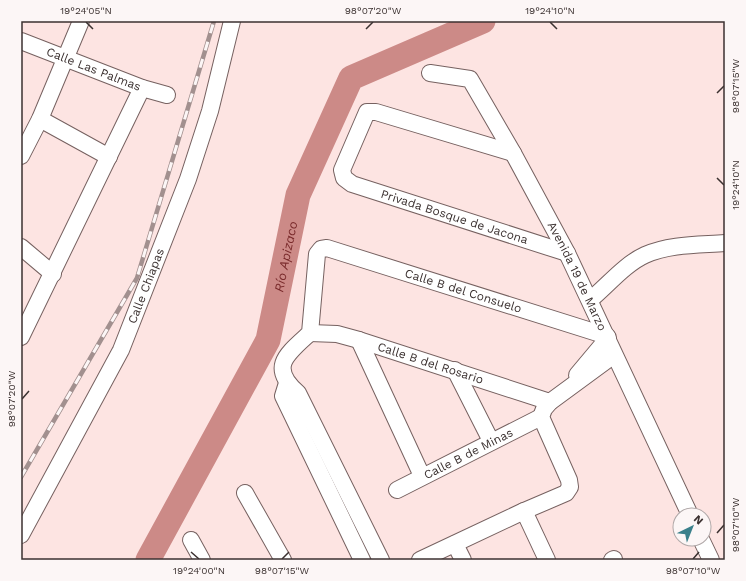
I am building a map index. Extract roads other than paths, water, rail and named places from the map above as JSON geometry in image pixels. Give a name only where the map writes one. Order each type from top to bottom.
[{"type":"street","points":[[21,156],[40,119],[81,21]]},
{"type":"street","name":"Calle Chiapas","points":[[21,535],[121,350],[188,180],[210,112],[232,21]]},
{"type":"street","name":"Calle Las Palmas","points":[[21,41],[142,88],[167,95]]},
{"type":"street","name":"Avenida 19 de Marzo","points":[[430,74],[470,79],[567,253],[686,507]]},
{"type":"street","points":[[21,337],[53,274],[142,88]]},
{"type":"street","name":"Privada Bosque de Jacona","points":[[513,154],[376,112],[367,112],[342,170],[344,178],[352,184],[567,253]]},
{"type":"street","points":[[40,119],[109,157]]},
{"type":"street","points":[[590,300],[626,268],[645,255],[674,246],[725,243]]},
{"type":"street","points":[[21,247],[53,274]]},
{"type":"street","name":"Calle B del Consuelo","points":[[310,333],[317,254],[321,249],[327,248],[607,337]]},
{"type":"street","points":[[310,333],[291,350],[284,362],[282,374],[287,383],[298,393],[381,560]]},
{"type":"street","name":"Calle B del Rosario","points":[[310,333],[337,334],[555,399]]},
{"type":"street","points":[[555,399],[607,337]]},
{"type":"street","points":[[359,340],[422,476]]},
{"type":"street","points":[[420,560],[566,493],[570,487],[569,480],[541,417],[544,409],[555,399],[614,355]]},
{"type":"street","points":[[455,370],[492,441]]},
{"type":"street","points":[[287,383],[283,396],[362,560]]},
{"type":"street","name":"Calle B de Minas","points":[[396,490],[541,417]]},
{"type":"street","points":[[245,494],[283,560]]},
{"type":"street","points":[[524,511],[548,560]]},
{"type":"street","points":[[191,540],[202,560]]},
{"type":"street","points":[[455,544],[463,560]]},
{"type":"street","points":[[705,547],[711,560]]},
{"type":"waterway","name":"Río Apizaco","points":[[148,560],[268,340],[298,195],[351,78],[483,21]]},
{"type":"railway","points":[[21,477],[137,278],[214,21]]}]
